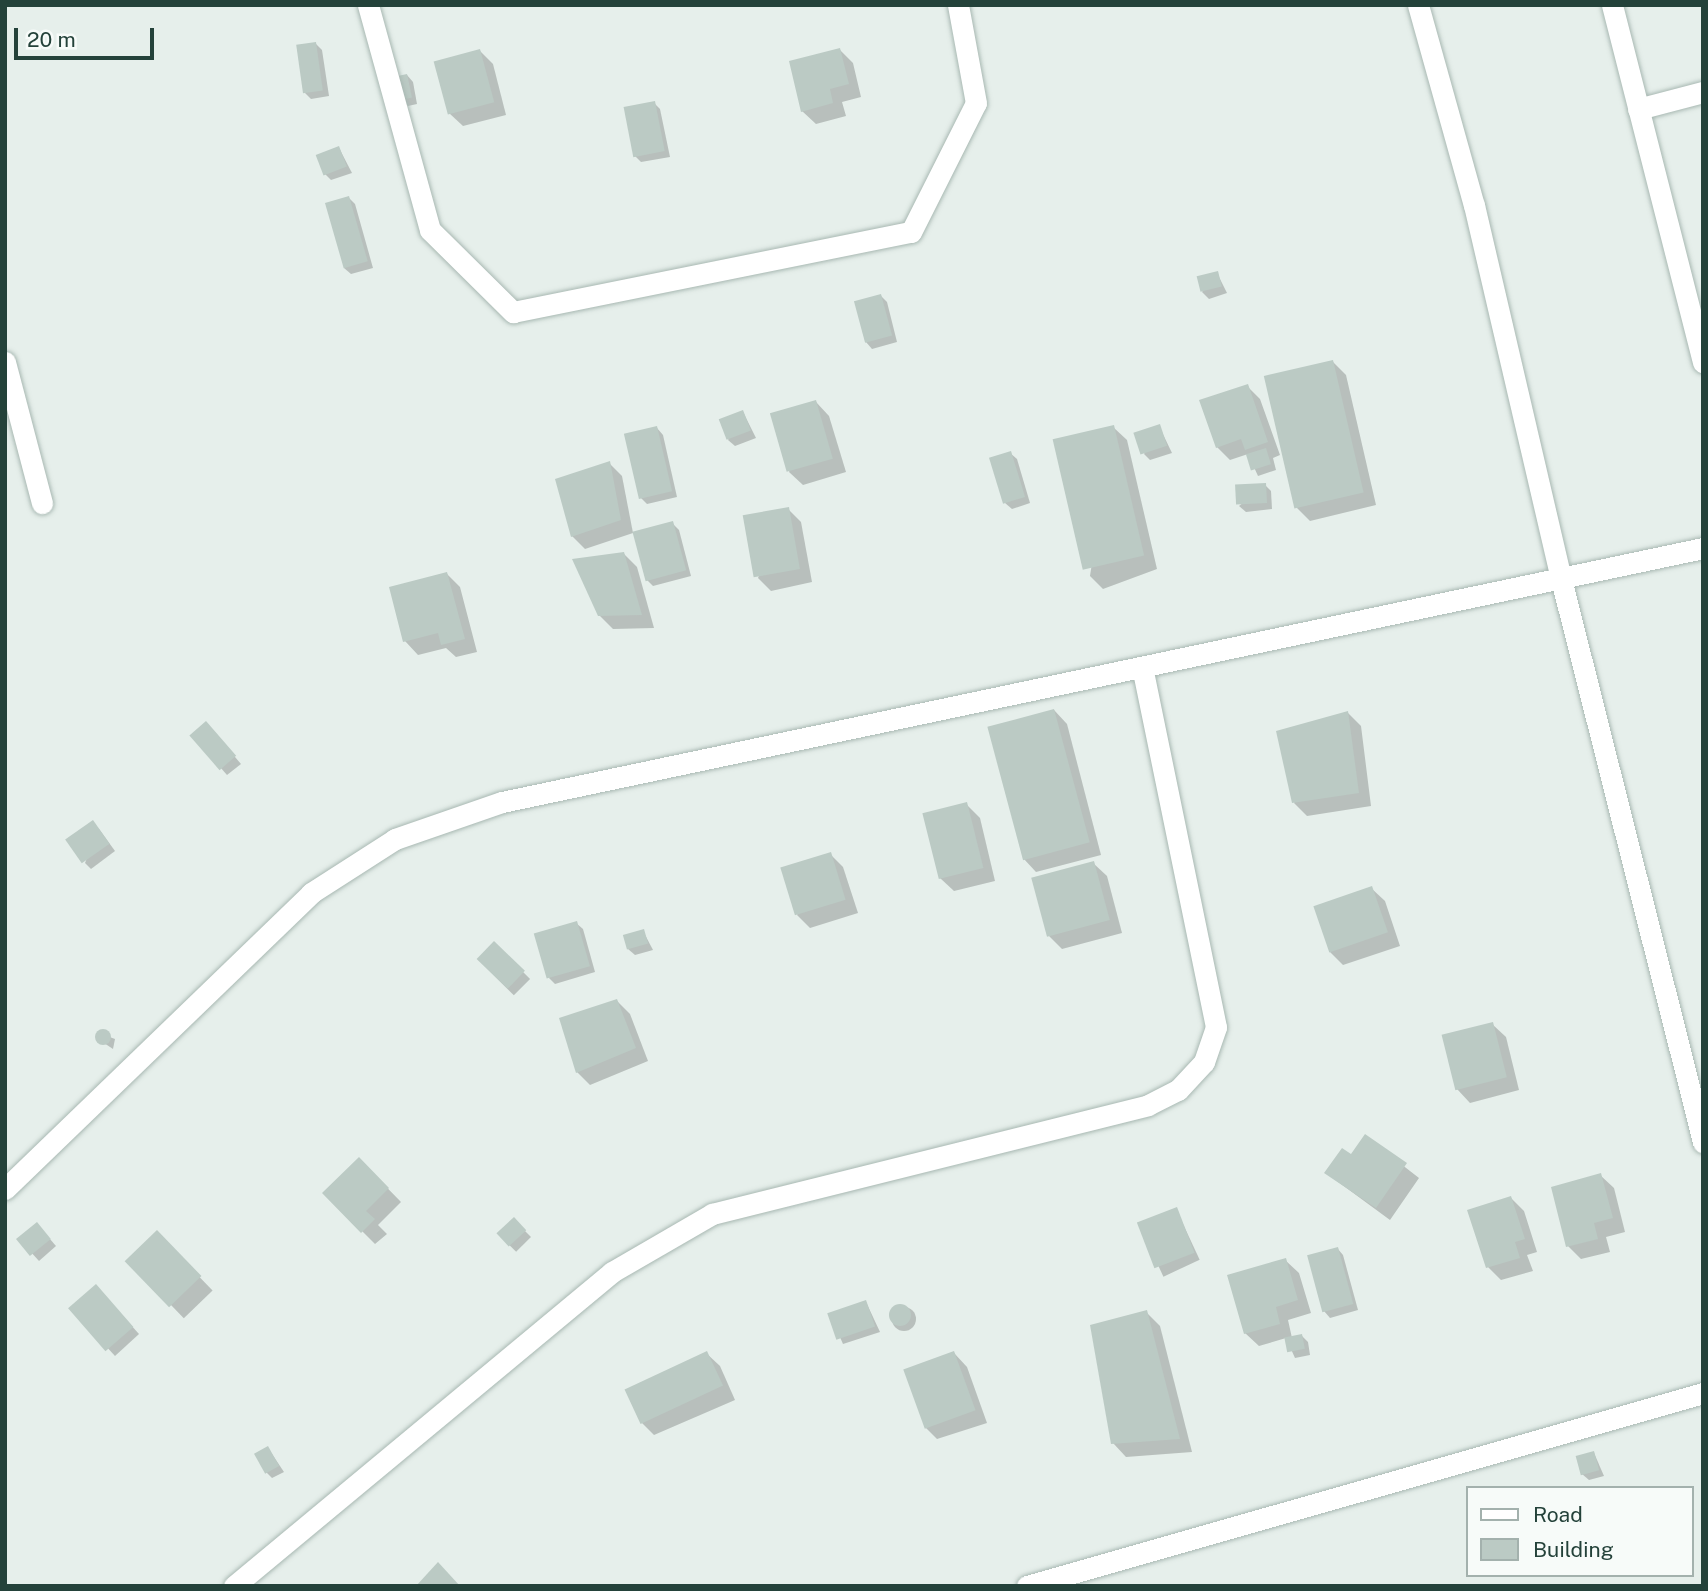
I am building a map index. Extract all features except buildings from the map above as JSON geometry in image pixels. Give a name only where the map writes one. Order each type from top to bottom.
[{"type":"street","points":[[368,5],[430,230],[513,312],[911,232],[976,103],[958,5]]},
{"type":"street","points":[[1418,5],[1474,205],[1561,579],[1703,1142]]},
{"type":"street","points":[[1612,5],[1703,363]]},
{"type":"street","points":[[1638,108],[1703,92]]},
{"type":"street","points":[[5,362],[42,503]]},
{"type":"street","points":[[5,1189],[311,892],[395,839],[502,802],[1703,548]]},
{"type":"street","points":[[234,1586],[612,1272],[712,1214],[1148,1105],[1178,1090],[1204,1062],[1216,1027],[1142,668]]},
{"type":"street","points":[[1027,1586],[1703,1393]]}]
